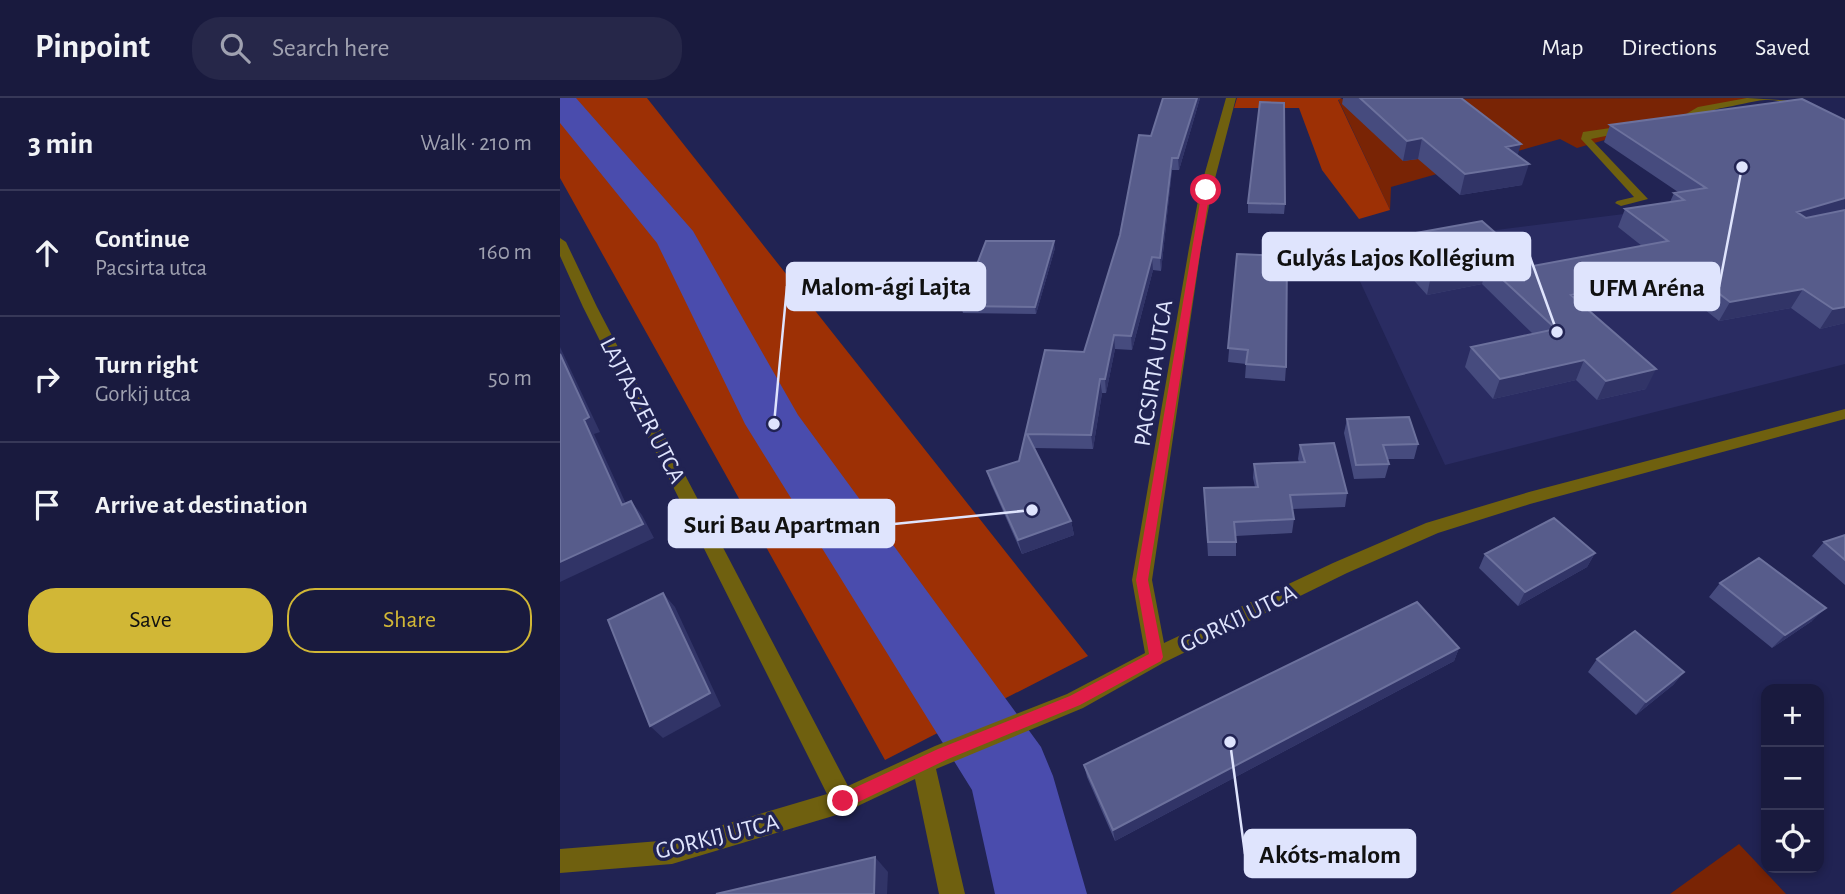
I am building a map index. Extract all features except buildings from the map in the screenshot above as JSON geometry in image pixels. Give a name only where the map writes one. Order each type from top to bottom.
[{"type":"street","name":"PACSIRTA UTCA","points":[[1156,657],[1142,580],[1195,248],[1206,190],[1231,98]]},
{"type":"street","points":[[1655,124],[1683,120],[1701,110],[1763,98]]},
{"type":"street","points":[[1770,98],[1793,103],[1845,127]]},
{"type":"street","points":[[1621,203],[1642,199],[1604,161],[1586,139],[1587,134],[1642,126]]},
{"type":"street","name":"LAJTASZER UTCA","points":[[560,242],[590,307],[843,801]]},
{"type":"street","name":"GORKIJ UTCA","points":[[560,861],[672,852],[843,801],[933,759],[1060,707],[1340,568],[1432,528],[1529,498],[1845,414]]},
{"type":"street","points":[[933,759],[952,894]]},
{"type":"shaded area","points":[[560,98],[647,98],[1088,656],[885,760],[560,178]]},
{"type":"shaded area","points":[[1237,98],[1342,98],[1338,100],[1390,210],[1359,219],[1322,170],[1299,108],[1234,108]]},
{"type":"shaded area","points":[[1750,98],[1577,148],[1560,139],[1391,187],[1390,210],[1338,99]]},
{"type":"shaded area","points":[[1728,201],[1845,229],[1845,364],[1445,465],[1345,249]]},
{"type":"shaded area","points":[[1739,844],[1761,867],[1761,873],[1766,873],[1786,894],[1670,894]]},
{"type":"waterway","points":[[560,101],[677,240],[774,424],[1011,776],[1041,894]]},
{"type":"place","name":"UFM Aréna","points":[[1742,167]]},
{"type":"place","name":"Gulyás Lajos Kollégium","points":[[1557,332]]},
{"type":"place","name":"Malom-ági Lajta","points":[[774,424]]},
{"type":"place","name":"Suri Bau Apartman","points":[[1032,510]]},
{"type":"place","name":"Akóts-malom","points":[[1230,742]]},
{"type":"route","points":[[843,801],[943,754],[1075,701],[1156,657],[1142,580],[1206,190]]}]
